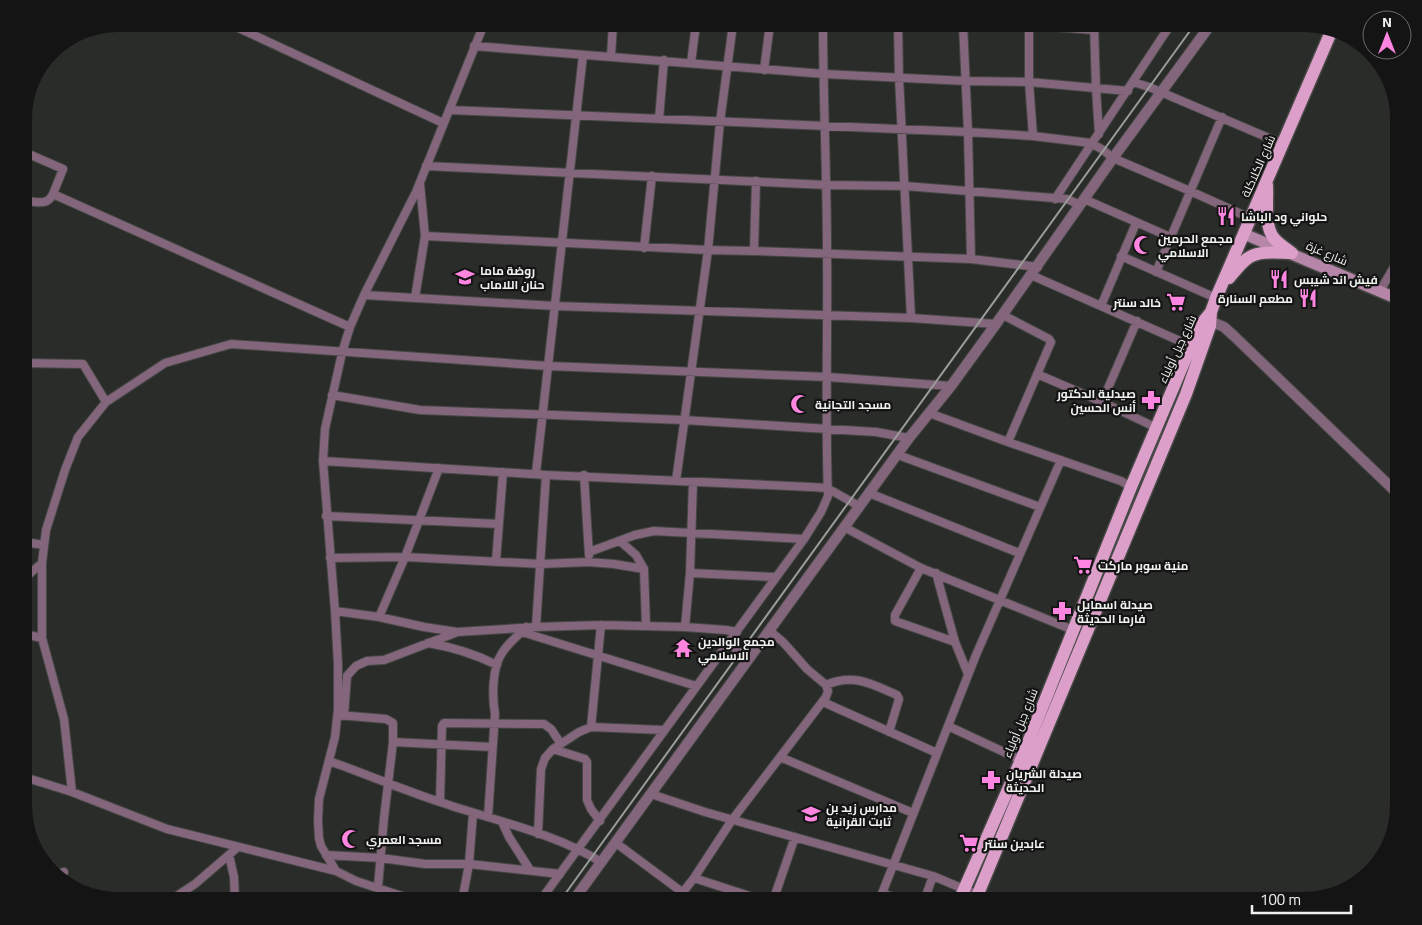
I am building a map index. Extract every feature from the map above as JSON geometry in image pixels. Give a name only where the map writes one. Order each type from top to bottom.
[{"type":"main road","name":"شارع الكلاكلة","points":[[1209,317],[1329,37]]},
{"type":"main road","points":[[1267,179],[1270,232],[1277,242],[1292,253]]},
{"type":"main road","name":"شارع غزة","points":[[1244,234],[1390,295]]},
{"type":"main road","points":[[1223,283],[1248,258],[1268,253],[1292,253]]},
{"type":"main road","name":"شارع جبل أولياء","points":[[963,892],[1020,760],[1131,487],[1192,346],[1209,317]]},
{"type":"main road","name":"شارع جبل أولياء","points":[[978,892],[1182,403],[1210,326],[1209,317]]},
{"type":"street","points":[[247,32],[443,123]]},
{"type":"street","points":[[341,715],[335,611],[326,516],[323,461],[325,429],[342,353],[350,327],[420,182],[480,32]]},
{"type":"street","points":[[611,56],[612,32]]},
{"type":"street","points":[[691,63],[695,32]]},
{"type":"street","points":[[676,481],[708,250],[720,122],[732,32]]},
{"type":"street","points":[[764,70],[769,32]]},
{"type":"street","points":[[547,892],[804,539],[825,504],[827,488],[828,377],[826,316],[827,185],[823,32]]},
{"type":"street","points":[[898,32],[911,318]]},
{"type":"street","points":[[963,32],[971,259]]},
{"type":"street","points":[[1029,32],[1029,82],[1033,136]]},
{"type":"street","points":[[1094,32],[1099,134]]},
{"type":"street","points":[[1056,199],[1091,143],[1128,91],[1166,32]]},
{"type":"street","points":[[579,892],[859,506],[1003,315],[1113,158],[1205,32]]},
{"type":"street","points":[[474,46],[664,60],[764,70],[966,81],[1029,82],[1128,91]]},
{"type":"street","points":[[536,473],[583,55]]},
{"type":"street","points":[[659,119],[664,60]]},
{"type":"street","points":[[1133,82],[1222,117],[1283,144]]},
{"type":"street","points":[[448,110],[576,114],[902,131],[968,132],[1033,136],[1091,143],[1113,158],[1250,218]]},
{"type":"street","points":[[1156,272],[1222,117]]},
{"type":"street","points":[[33,156],[63,169],[50,200],[46,202],[33,201]]},
{"type":"street","points":[[426,166],[827,185],[905,186],[1067,200],[1082,202],[1170,237]]},
{"type":"street","points":[[644,248],[652,176]]},
{"type":"street","points":[[754,251],[756,181]]},
{"type":"street","points":[[415,298],[425,236],[420,182]]},
{"type":"street","points":[[53,194],[350,327]]},
{"type":"street","points":[[1101,306],[1136,223]]},
{"type":"street","points":[[425,236],[644,248],[971,259],[1035,271],[1101,306],[1192,346]]},
{"type":"street","points":[[1121,256],[1216,298]]},
{"type":"street","points":[[1380,291],[1390,274]]},
{"type":"street","points":[[364,295],[555,306],[911,318],[996,324]]},
{"type":"street","points":[[1003,315],[1050,340],[1008,442]]},
{"type":"street","points":[[1209,317],[1234,336],[1390,486]]},
{"type":"street","points":[[1102,402],[1137,322]]},
{"type":"street","points":[[72,792],[68,741],[64,719],[42,638],[42,563],[44,545],[54,504],[78,437],[106,402],[165,363],[231,344],[548,366],[828,377],[951,386]]},
{"type":"street","points":[[33,363],[84,365],[106,402]]},
{"type":"street","points":[[1037,374],[1157,428]]},
{"type":"street","points":[[332,395],[420,410],[684,420],[827,428],[876,432],[910,438]]},
{"type":"street","points":[[929,413],[1121,481],[1131,487]]},
{"type":"street","points":[[898,455],[1040,506]]},
{"type":"street","points":[[882,892],[968,674],[1061,460]]},
{"type":"street","points":[[323,461],[546,475],[584,475],[827,488],[859,506]]},
{"type":"street","points":[[379,618],[439,468]]},
{"type":"street","points":[[496,561],[503,472]]},
{"type":"street","points":[[536,627],[546,475]]},
{"type":"street","points":[[584,475],[588,562]]},
{"type":"street","points":[[685,627],[690,573],[693,482]]},
{"type":"street","points":[[869,493],[1019,553]]},
{"type":"street","points":[[326,516],[499,524]]},
{"type":"street","points":[[844,527],[921,568],[1073,630]]},
{"type":"street","points":[[589,552],[635,535],[654,532],[691,532],[804,539]]},
{"type":"street","points":[[620,541],[636,555],[644,569],[646,625]]},
{"type":"street","points":[[33,543],[44,545]]},
{"type":"street","points":[[330,558],[405,557],[541,564],[588,562],[644,569]]},
{"type":"street","points":[[33,571],[42,563]]},
{"type":"street","points":[[921,568],[895,615],[895,621],[955,642]]},
{"type":"street","points":[[690,573],[775,577]]},
{"type":"street","points":[[936,573],[955,642],[968,674]]},
{"type":"street","points":[[335,611],[457,632],[601,625],[685,627],[737,632]]},
{"type":"street","points":[[591,727],[601,625]]},
{"type":"street","points":[[524,630],[598,656],[696,686]]},
{"type":"street","points":[[488,817],[497,666],[502,652],[524,630]]},
{"type":"street","points":[[616,843],[682,892],[694,878],[732,820],[823,702],[828,691],[826,685],[807,669],[783,642],[770,631]]},
{"type":"street","points":[[336,871],[326,855],[319,838],[319,798],[341,715],[348,676],[356,666],[367,661],[384,660],[457,632]]},
{"type":"street","points":[[33,636],[42,638]]},
{"type":"street","points":[[427,643],[459,649],[481,657],[497,666]]},
{"type":"street","points":[[728,644],[750,658]]},
{"type":"street","points":[[826,685],[840,680],[855,679],[897,695],[899,699],[898,704],[889,732]]},
{"type":"street","points":[[823,702],[937,753]]},
{"type":"street","points":[[341,715],[391,720],[393,723],[393,742],[378,887]]},
{"type":"street","points":[[440,802],[441,745],[444,722],[544,724],[551,729],[560,744]]},
{"type":"street","points":[[948,726],[1020,760]]},
{"type":"street","points":[[538,834],[541,769],[545,758],[553,749],[591,727],[664,730]]},
{"type":"street","points":[[393,742],[492,747]]},
{"type":"street","points":[[553,749],[587,762],[588,804],[600,821]]},
{"type":"street","points":[[780,757],[913,813]]},
{"type":"street","points":[[329,761],[440,802],[538,834],[579,850],[601,862]]},
{"type":"street","points":[[33,780],[72,792],[167,828],[336,871],[356,881],[392,892]]},
{"type":"street","points":[[651,794],[732,820],[933,876],[965,888],[969,892]]},
{"type":"street","points":[[464,892],[469,864],[473,813]]},
{"type":"street","points":[[502,822],[509,837],[530,870]]},
{"type":"street","points":[[776,892],[795,837]]},
{"type":"street","points":[[183,892],[195,884],[238,847]]},
{"type":"street","points":[[326,855],[381,858],[424,864],[469,864],[560,874]]},
{"type":"street","points":[[229,856],[234,877],[235,892]]},
{"type":"street","points":[[927,892],[933,876]]},
{"type":"street","points":[[694,878],[730,892]]},
{"type":"railway","points":[[567,892],[1189,32]]},
{"type":"place","name":"حلواني ود الباشا","points":[[1226,216]]},
{"type":"place","name":"مجمع الحرمين الاسلامي","points":[[1143,245]]},
{"type":"place","name":"روضة ماما حنان اللاماب","points":[[465,277]]},
{"type":"place","name":"فيش اند شيبس","points":[[1279,279]]},
{"type":"place","name":"مطعم السنارة","points":[[1308,298]]},
{"type":"place","name":"خالد سنتر","points":[[1176,302]]},
{"type":"place","name":"صيدلية الدكتور أنس الحسين","points":[[1151,400]]},
{"type":"place","name":"مسجد التجانية","points":[[800,404]]},
{"type":"place","name":"منية سوبر ماركت","points":[[1083,565]]},
{"type":"place","name":"صيدلة اسمايل فارما الحديثة","points":[[1062,611]]},
{"type":"place","name":"مجمع الوالدين الاسلامي","points":[[683,648]]},
{"type":"place","name":"صيدلة الشريان الحديثة","points":[[991,780]]},
{"type":"place","name":"مدارس زيد بن ثابت القرانية","points":[[811,814]]},
{"type":"place","name":"مسجد العمري","points":[[351,839]]},
{"type":"place","name":"عابدين سنتر","points":[[969,843]]}]
